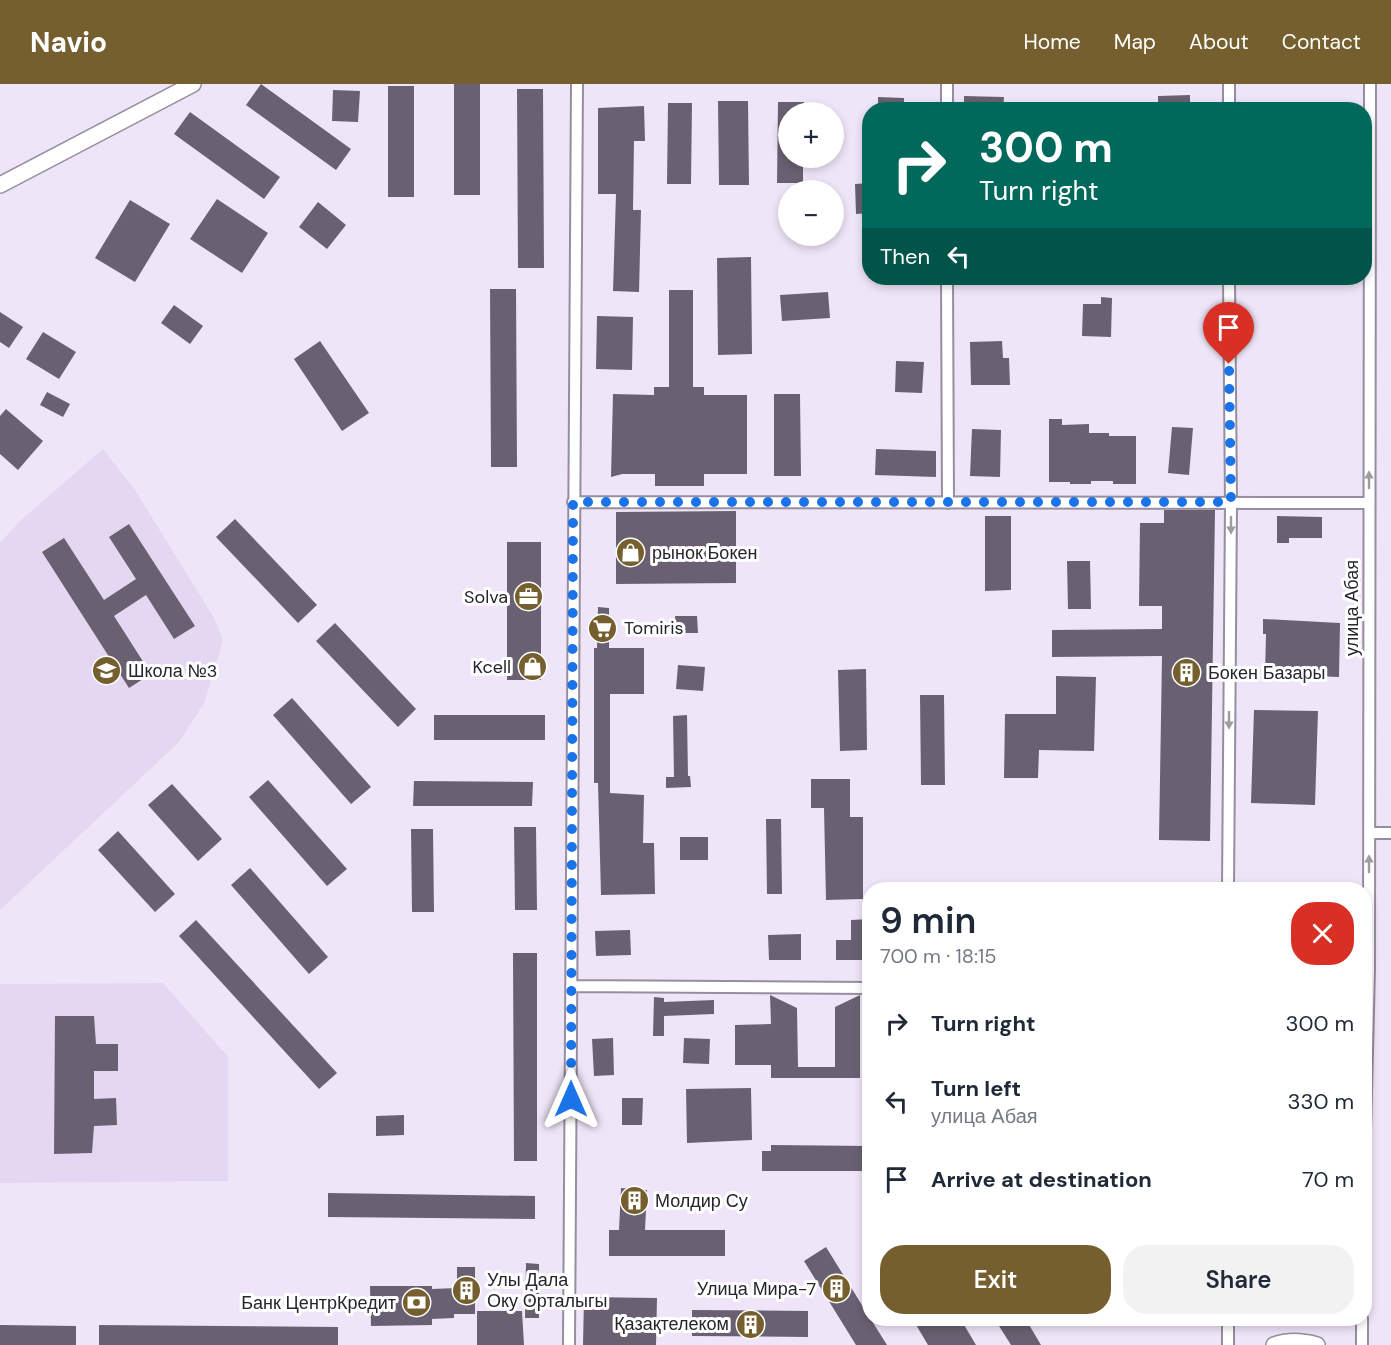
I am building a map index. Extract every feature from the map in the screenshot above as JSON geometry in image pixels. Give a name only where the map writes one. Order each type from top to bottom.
[{"type":"street","points":[[0,185],[193,84]]},
{"type":"street","points":[[569,1345],[577,84]]},
{"type":"street","points":[[947,84],[947,102]]},
{"type":"street","points":[[1229,84],[1229,102]]},
{"type":"street","name":"улица Абая","points":[[1370,84],[1370,102]]},
{"type":"street","points":[[947,285],[948,503]]},
{"type":"street","points":[[1228,882],[1230,285]]},
{"type":"street","name":"улица Абая","points":[[1369,882],[1370,285]]},
{"type":"street","points":[[573,502],[1370,503]]},
{"type":"street","points":[[1369,833],[1391,833]]},
{"type":"street","points":[[571,986],[862,988]]},
{"type":"street","points":[[1228,1326],[1228,1345]]},
{"type":"street","points":[[1362,1326],[1362,1345]]},
{"type":"street","points":[[1274,1345],[1282,1342],[1306,1341],[1317,1345]]},
{"type":"shaded area","name":"Школа №3","points":[[103,449],[135,490],[214,618],[223,640],[204,703],[179,742],[0,910],[0,543],[20,521]]},
{"type":"shaded area","points":[[163,983],[228,1057],[228,1181],[0,1183],[0,984]]},
{"type":"building","points":[[261,84],[351,149],[336,170],[246,105]]},
{"type":"building","points":[[454,84],[480,84],[480,195],[454,195]]},
{"type":"building","points":[[388,86],[414,86],[414,197],[388,197]]},
{"type":"building","points":[[517,89],[543,89],[544,268],[518,268]]},
{"type":"building","points":[[333,90],[360,91],[358,122],[332,121]]},
{"type":"building","points":[[1190,95],[1190,102],[1158,102],[1158,96]]},
{"type":"building","points":[[964,96],[1004,97],[1004,102],[964,102]]},
{"type":"building","points":[[878,97],[904,98],[904,102],[878,102]]},
{"type":"building","points":[[718,101],[748,101],[749,185],[719,185]]},
{"type":"building","points":[[778,102],[778,168],[803,168],[803,180],[778,180],[777,183]]},
{"type":"building","points":[[668,103],[692,103],[691,184],[667,184]]},
{"type":"building","points":[[644,106],[645,141],[634,141],[633,210],[641,210],[639,292],[613,291],[616,194],[598,194],[598,108]]},
{"type":"building","points":[[190,112],[280,177],[264,199],[174,134]]},
{"type":"building","points":[[855,184],[862,184],[862,214],[856,214]]},
{"type":"building","points":[[217,199],[268,233],[242,273],[190,239]]},
{"type":"building","points":[[130,200],[170,224],[135,282],[95,258]]},
{"type":"building","points":[[318,202],[346,225],[327,249],[299,227]]},
{"type":"building","points":[[751,257],[752,354],[718,355],[717,258]]},
{"type":"building","points":[[490,289],[516,289],[517,467],[491,467]]},
{"type":"building","points":[[669,290],[693,290],[693,387],[704,387],[704,395],[747,395],[747,474],[704,474],[704,486],[655,486],[655,474],[622,474],[611,477],[613,394],[654,395],[654,387],[669,387]]},
{"type":"building","points":[[828,292],[830,318],[782,321],[780,295]]},
{"type":"building","points":[[1101,297],[1112,298],[1111,337],[1082,336],[1083,304],[1101,304]]},
{"type":"building","points":[[174,305],[203,326],[190,344],[161,323]]},
{"type":"building","points":[[0,312],[23,327],[9,348],[0,342]]},
{"type":"building","points":[[597,316],[633,317],[632,370],[596,369]]},
{"type":"building","points":[[43,332],[76,352],[59,379],[26,359]]},
{"type":"building","points":[[320,341],[369,413],[342,431],[294,359]]},
{"type":"building","points":[[1002,341],[1003,358],[1009,358],[1010,385],[971,385],[970,342]]},
{"type":"building","points":[[896,361],[924,362],[922,393],[895,392]]},
{"type":"building","points":[[47,392],[70,404],[63,417],[40,405]]},
{"type":"building","points":[[774,394],[800,394],[801,476],[774,476]]},
{"type":"building","points":[[6,409],[43,441],[18,470],[0,454],[0,416]]},
{"type":"building","points":[[1049,419],[1062,419],[1062,425],[1089,424],[1089,433],[1136,436],[1136,484],[1113,484],[1113,481],[1091,481],[1091,484],[1049,482]]},
{"type":"building","points":[[1172,427],[1193,428],[1189,475],[1168,473]]},
{"type":"building","points":[[972,429],[1001,430],[1000,477],[970,476]]},
{"type":"building","points":[[876,449],[936,451],[936,477],[875,475]]},
{"type":"building","name":"Бокен Базары","points":[[1164,510],[1215,510],[1210,841],[1159,840],[1162,656],[1052,657],[1052,630],[1162,629],[1162,606],[1139,606],[1140,523],[1164,523]]},
{"type":"building","points":[[736,511],[736,583],[616,584],[616,512]]},
{"type":"building","points":[[985,516],[1011,516],[1011,590],[985,591]]},
{"type":"building","points":[[1277,516],[1322,517],[1322,538],[1289,538],[1289,543],[1277,543]]},
{"type":"building","points":[[235,519],[317,605],[298,623],[216,537]]},
{"type":"building","name":"Школа №3","points":[[129,524],[195,626],[174,639],[146,595],[114,616],[151,674],[129,688],[42,552],[64,538],[104,600],[136,579],[109,537]]},
{"type":"building","points":[[507,542],[541,542],[541,680],[507,680]]},
{"type":"building","points":[[1067,561],[1090,561],[1091,609],[1068,609]]},
{"type":"building","points":[[598,607],[609,608],[609,648],[644,648],[644,694],[610,694],[610,793],[644,795],[643,843],[654,843],[655,894],[601,895],[598,783],[594,783],[594,648],[597,648]]},
{"type":"building","points":[[675,616],[697,616],[698,633],[676,633]]},
{"type":"building","points":[[1263,619],[1340,623],[1339,677],[1265,674],[1266,634],[1263,634]]},
{"type":"building","points":[[335,623],[416,709],[398,727],[316,641]]},
{"type":"building","points":[[678,665],[705,667],[703,691],[676,689]]},
{"type":"building","points":[[866,669],[867,750],[840,751],[838,670]]},
{"type":"building","points":[[1056,676],[1096,677],[1094,751],[1039,750],[1038,778],[1004,778],[1005,714],[1056,714]]},
{"type":"building","points":[[920,695],[944,695],[945,785],[921,785]]},
{"type":"building","points":[[292,698],[371,787],[351,804],[273,715]]},
{"type":"building","points":[[1254,710],[1318,711],[1315,805],[1251,803]]},
{"type":"building","points":[[434,715],[545,715],[545,740],[434,740]]},
{"type":"building","points":[[687,715],[688,776],[690,776],[691,787],[666,788],[666,777],[674,777],[673,716]]},
{"type":"building","points":[[811,779],[850,779],[850,817],[863,817],[862,899],[826,900],[824,808],[811,808]]},
{"type":"building","points":[[268,780],[347,869],[327,886],[249,797]]},
{"type":"building","points":[[414,781],[533,782],[532,806],[413,806]]},
{"type":"building","points":[[172,784],[222,839],[198,861],[148,805]]},
{"type":"building","points":[[766,819],[781,819],[782,894],[767,894]]},
{"type":"building","points":[[514,827],[536,827],[537,910],[515,910]]},
{"type":"building","points":[[411,829],[433,829],[434,912],[412,912]]},
{"type":"building","points":[[118,831],[175,894],[155,912],[98,850]]},
{"type":"building","points":[[680,837],[708,837],[708,860],[680,860]]},
{"type":"building","points":[[250,868],[328,957],[309,974],[231,885]]},
{"type":"building","points":[[862,919],[862,960],[836,960],[836,940],[851,940],[851,920]]},
{"type":"building","points":[[196,920],[337,1073],[319,1089],[179,936]]},
{"type":"building","points":[[630,930],[631,955],[596,956],[595,931]]},
{"type":"building","points":[[801,934],[801,960],[769,960],[768,935]]},
{"type":"building","points":[[513,953],[537,953],[537,1161],[514,1161]]},
{"type":"building","points":[[770,995],[797,1008],[798,1067],[835,1067],[835,1007],[860,995],[860,1078],[771,1078],[771,1065],[735,1065],[735,1025],[771,1024]]},
{"type":"building","points":[[654,997],[664,998],[664,1002],[714,1000],[714,1014],[664,1016],[664,1036],[653,1036]]},
{"type":"building","points":[[55,1016],[94,1016],[96,1044],[118,1044],[118,1071],[94,1071],[94,1099],[116,1098],[117,1125],[94,1126],[92,1153],[54,1154]]},
{"type":"building","points":[[613,1038],[614,1075],[594,1076],[592,1039]]},
{"type":"building","points":[[684,1038],[710,1039],[709,1064],[683,1063]]},
{"type":"building","points":[[751,1088],[752,1140],[687,1143],[686,1089]]},
{"type":"building","points":[[622,1098],[643,1098],[642,1125],[622,1125]]},
{"type":"building","points":[[404,1115],[404,1135],[376,1136],[376,1116]]},
{"type":"building","points":[[771,1145],[862,1146],[862,1171],[762,1171],[762,1151],[771,1151]]},
{"type":"building","points":[[621,1188],[647,1190],[645,1230],[725,1230],[725,1256],[609,1256],[609,1230],[619,1230]]},
{"type":"building","points":[[328,1193],[535,1196],[535,1219],[328,1217]]},
{"type":"building","name":"Улица Мира-7","points":[[826,1247],[862,1305],[862,1326],[875,1326],[887,1345],[856,1345],[804,1261]]},
{"type":"building","points":[[526,1263],[539,1264],[539,1318],[525,1318]]},
{"type":"building","points":[[457,1267],[475,1267],[475,1314],[454,1314],[454,1318],[432,1319],[432,1325],[371,1326],[370,1286],[457,1288]]},
{"type":"building","points":[[584,1297],[657,1298],[656,1345],[583,1345]]},
{"type":"building","name":"Қазақтелеком","points":[[692,1310],[808,1311],[808,1337],[692,1336]]},
{"type":"building","points":[[477,1311],[522,1311],[524,1345],[477,1345]]},
{"type":"building","points":[[0,1325],[76,1326],[76,1345],[0,1345]]},
{"type":"building","points":[[99,1325],[338,1327],[338,1345],[99,1345]]},
{"type":"building","points":[[917,1326],[965,1326],[976,1345],[928,1345]]},
{"type":"building","points":[[999,1326],[1030,1326],[1041,1345],[1011,1345]]},
{"type":"place","name":"рынок Бокен","points":[[631,553]]},
{"type":"place","name":"Solva","points":[[529,597]]},
{"type":"place","name":"Tomiris","points":[[603,628]]},
{"type":"place","name":"Kcell","points":[[532,667]]},
{"type":"place","name":"Школа №3","points":[[107,671]]},
{"type":"place","name":"Бокен Базары","points":[[1187,673]]},
{"type":"place","name":"Молдир Су","points":[[634,1201]]},
{"type":"place","name":"Улица Мира-7","points":[[837,1289]]},
{"type":"place","name":"Улы Дала Оку Орталыгы","points":[[466,1290]]},
{"type":"place","name":"Банк ЦентрКредит","points":[[417,1303]]},
{"type":"place","name":"Қазақтелеком","points":[[750,1324]]},
{"type":"route","points":[[571,1099],[573,502],[1231,502],[1229,364]]}]
